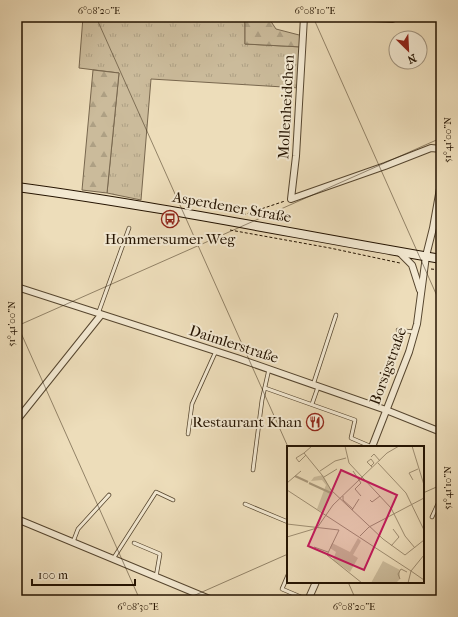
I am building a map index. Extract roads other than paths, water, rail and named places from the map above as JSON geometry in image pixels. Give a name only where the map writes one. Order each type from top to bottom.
[{"type":"main road","name":"Asperdener Straße","points":[[17,187],[71,194],[213,218],[441,259]]},
{"type":"street","name":"Mollenheidchen","points":[[304,17],[296,156],[291,199],[431,148],[441,149]]},
{"type":"street","points":[[352,17],[392,19],[397,17]]},
{"type":"street","name":"Borsigstraße","points":[[372,446],[409,352],[441,183]]},
{"type":"street","name":"Borsigstraße","points":[[399,252],[412,265],[421,293]]},
{"type":"street","name":"Daimlerstraße","points":[[17,287],[269,369],[386,410],[441,432]]},
{"type":"street","points":[[17,420],[100,314]]},
{"type":"street","points":[[17,519],[212,600]]},
{"type":"street","points":[[308,600],[316,583]]},
{"type":"lane","points":[[100,314],[129,228]]},
{"type":"lane","points":[[312,404],[336,315]]},
{"type":"lane","points":[[398,330],[414,332]]},
{"type":"lane","points":[[188,434],[192,404],[216,351]]},
{"type":"lane","points":[[253,470],[269,369]]},
{"type":"lane","points":[[265,388],[355,420],[351,438],[370,446]]},
{"type":"lane","points":[[113,559],[156,492],[173,500]]},
{"type":"lane","points":[[73,542],[78,529],[109,495]]},
{"type":"lane","points":[[432,517],[441,497]]},
{"type":"lane","points":[[245,504],[287,522]]},
{"type":"lane","points":[[134,543],[160,554],[156,577]]},
{"type":"lane","points":[[287,577],[282,589],[308,600]]},
{"type":"place","name":"Hommersumer Weg","points":[[170,219]]},
{"type":"place","name":"Restaurant Khan","points":[[315,422]]}]
